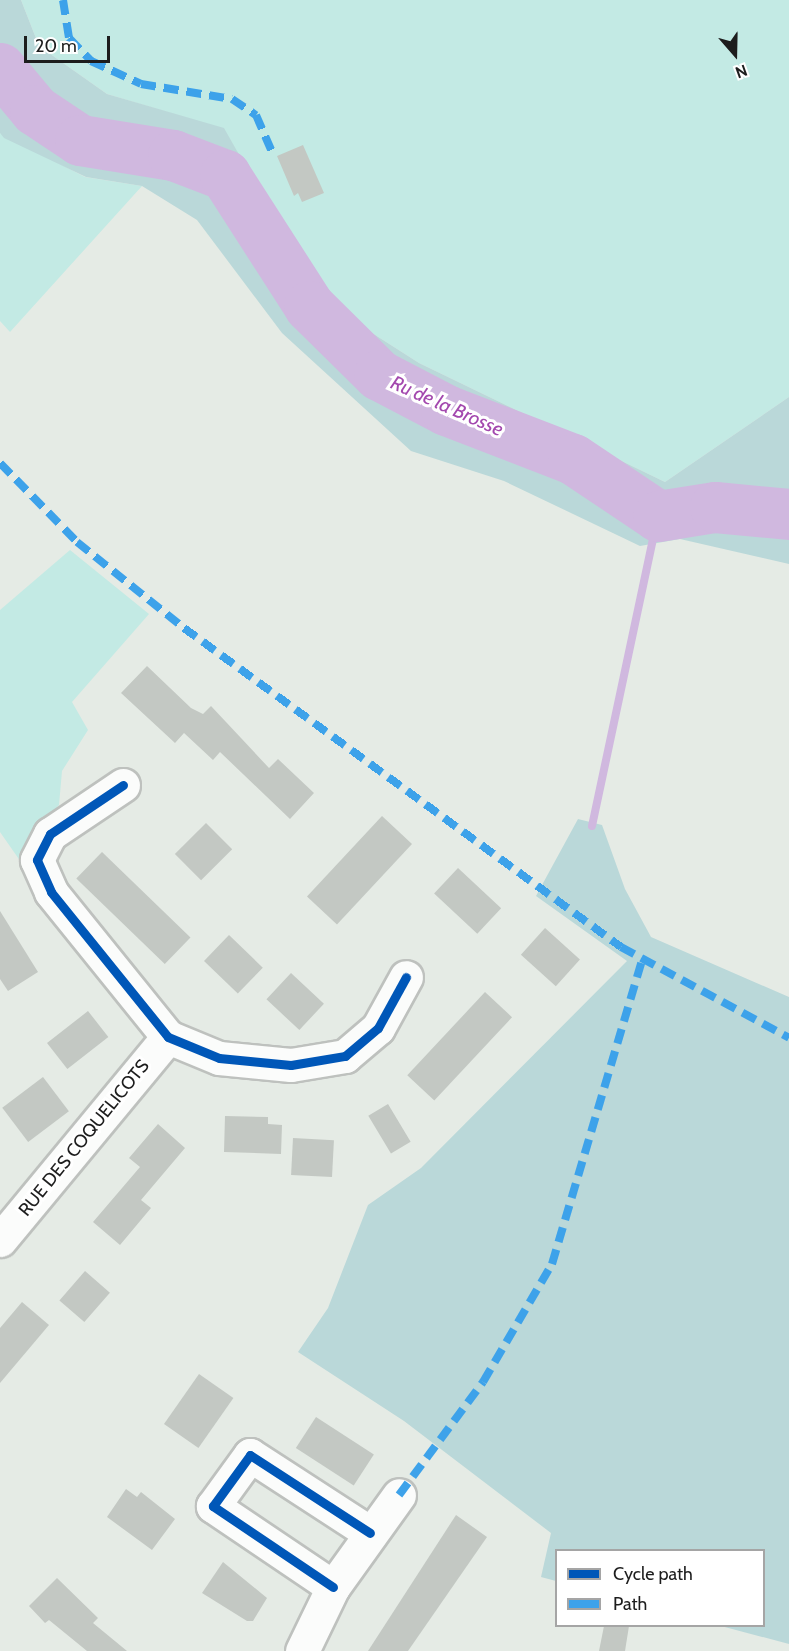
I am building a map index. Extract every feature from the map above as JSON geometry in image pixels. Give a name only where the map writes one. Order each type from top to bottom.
[{"type":"street","points":[[123,785],[50,834],[38,860],[51,892],[168,1036],[219,1058],[291,1065],[345,1056],[378,1028],[406,977]]},
{"type":"street","name":"RUE DES COQUELICOTS","points":[[0,1240],[168,1036]]},
{"type":"street","points":[[333,1587],[213,1506],[250,1455],[370,1533]]},
{"type":"street","points":[[302,1651],[333,1587],[399,1495]]},
{"type":"shaded area","points":[[0,0],[21,0],[39,46],[107,94],[224,128],[322,301],[419,363],[665,482],[789,397],[789,564],[680,539],[640,546],[504,481],[411,451],[282,333],[197,220],[142,186],[86,177],[4,138],[0,133]]},
{"type":"shaded area","points":[[21,0],[789,0],[789,397],[665,482],[419,363],[322,301],[224,129],[107,94],[39,46]]},
{"type":"shaded area","points":[[0,133],[85,177],[142,186],[10,332],[0,321]]},
{"type":"shaded area","points":[[70,550],[149,614],[72,702],[88,730],[62,771],[59,805],[26,843],[23,865],[0,832],[0,610]]},
{"type":"shaded area","points":[[578,819],[602,825],[625,889],[651,937],[789,997],[789,1644],[725,1627],[765,1627],[765,1549],[555,1549],[555,1581],[541,1577],[551,1533],[404,1421],[298,1352],[328,1308],[368,1205],[421,1168],[627,961],[536,896]]},
{"type":"building","points":[[303,145],[324,193],[302,202],[298,193],[294,196],[277,156]]},
{"type":"building","points":[[147,666],[191,708],[203,714],[211,706],[269,768],[278,759],[314,793],[290,819],[220,752],[213,760],[184,733],[175,743],[121,693]]},
{"type":"building","points":[[382,816],[412,844],[337,924],[307,896]]},
{"type":"building","points":[[206,823],[232,849],[201,880],[175,854]]},
{"type":"building","points":[[102,852],[190,937],[165,964],[76,879]]},
{"type":"building","points":[[458,868],[501,908],[477,934],[434,894]]},
{"type":"building","points":[[0,911],[38,972],[8,991],[0,979]]},
{"type":"building","points":[[545,928],[580,959],[556,986],[521,955]]},
{"type":"building","points":[[229,935],[263,968],[238,994],[204,961]]},
{"type":"building","points":[[291,973],[324,1004],[299,1030],[266,999]]},
{"type":"building","points":[[485,992],[512,1017],[434,1101],[407,1075]]},
{"type":"building","points":[[88,1011],[108,1037],[67,1069],[47,1043]]},
{"type":"building","points":[[43,1077],[69,1111],[28,1142],[2,1108]]},
{"type":"building","points":[[388,1104],[411,1142],[391,1154],[368,1116]]},
{"type":"building","points":[[225,1116],[268,1117],[268,1124],[282,1125],[281,1154],[224,1152]]},
{"type":"building","points":[[158,1124],[185,1148],[141,1200],[151,1208],[120,1245],[93,1222],[140,1167],[129,1158]]},
{"type":"building","points":[[293,1138],[334,1140],[332,1177],[291,1175]]},
{"type":"building","points":[[85,1271],[110,1293],[84,1322],[59,1300]]},
{"type":"building","points":[[22,1302],[49,1325],[0,1383],[0,1328]]},
{"type":"building","points":[[199,1374],[233,1398],[198,1448],[164,1424]]},
{"type":"building","points":[[316,1417],[374,1455],[354,1486],[296,1448]]},
{"type":"building","points":[[126,1489],[137,1497],[141,1492],[175,1519],[152,1550],[107,1517]]},
{"type":"building","points":[[456,1515],[487,1537],[408,1651],[368,1651]]},
{"type":"building","points":[[223,1562],[267,1598],[253,1621],[247,1621],[202,1593]]},
{"type":"building","points":[[57,1578],[98,1618],[93,1623],[127,1651],[87,1651],[49,1620],[45,1623],[29,1606]]},
{"type":"building","points":[[604,1627],[629,1627],[625,1651],[599,1651]]},
{"type":"waterway","name":"Ru de la Brosse","points":[[0,68],[35,110],[80,140],[173,155],[225,175],[309,306],[379,375],[446,410],[573,459],[658,516],[715,507],[789,514]]},
{"type":"waterway","points":[[592,826],[658,516]]},
{"type":"marked path","points":[[63,0],[69,38],[91,61],[141,84],[232,99],[256,115],[272,152]]},
{"type":"marked path","points":[[0,463],[77,542],[184,628],[621,947],[789,1038]]},
{"type":"marked path","points":[[399,1495],[483,1382],[552,1264],[642,961]]},
{"type":"cycle path","points":[[123,785],[50,834],[37,860],[51,892],[168,1037],[219,1058],[291,1065],[345,1056],[378,1028],[406,977]]},
{"type":"cycle path","points":[[333,1587],[213,1506],[250,1455],[370,1533]]}]
